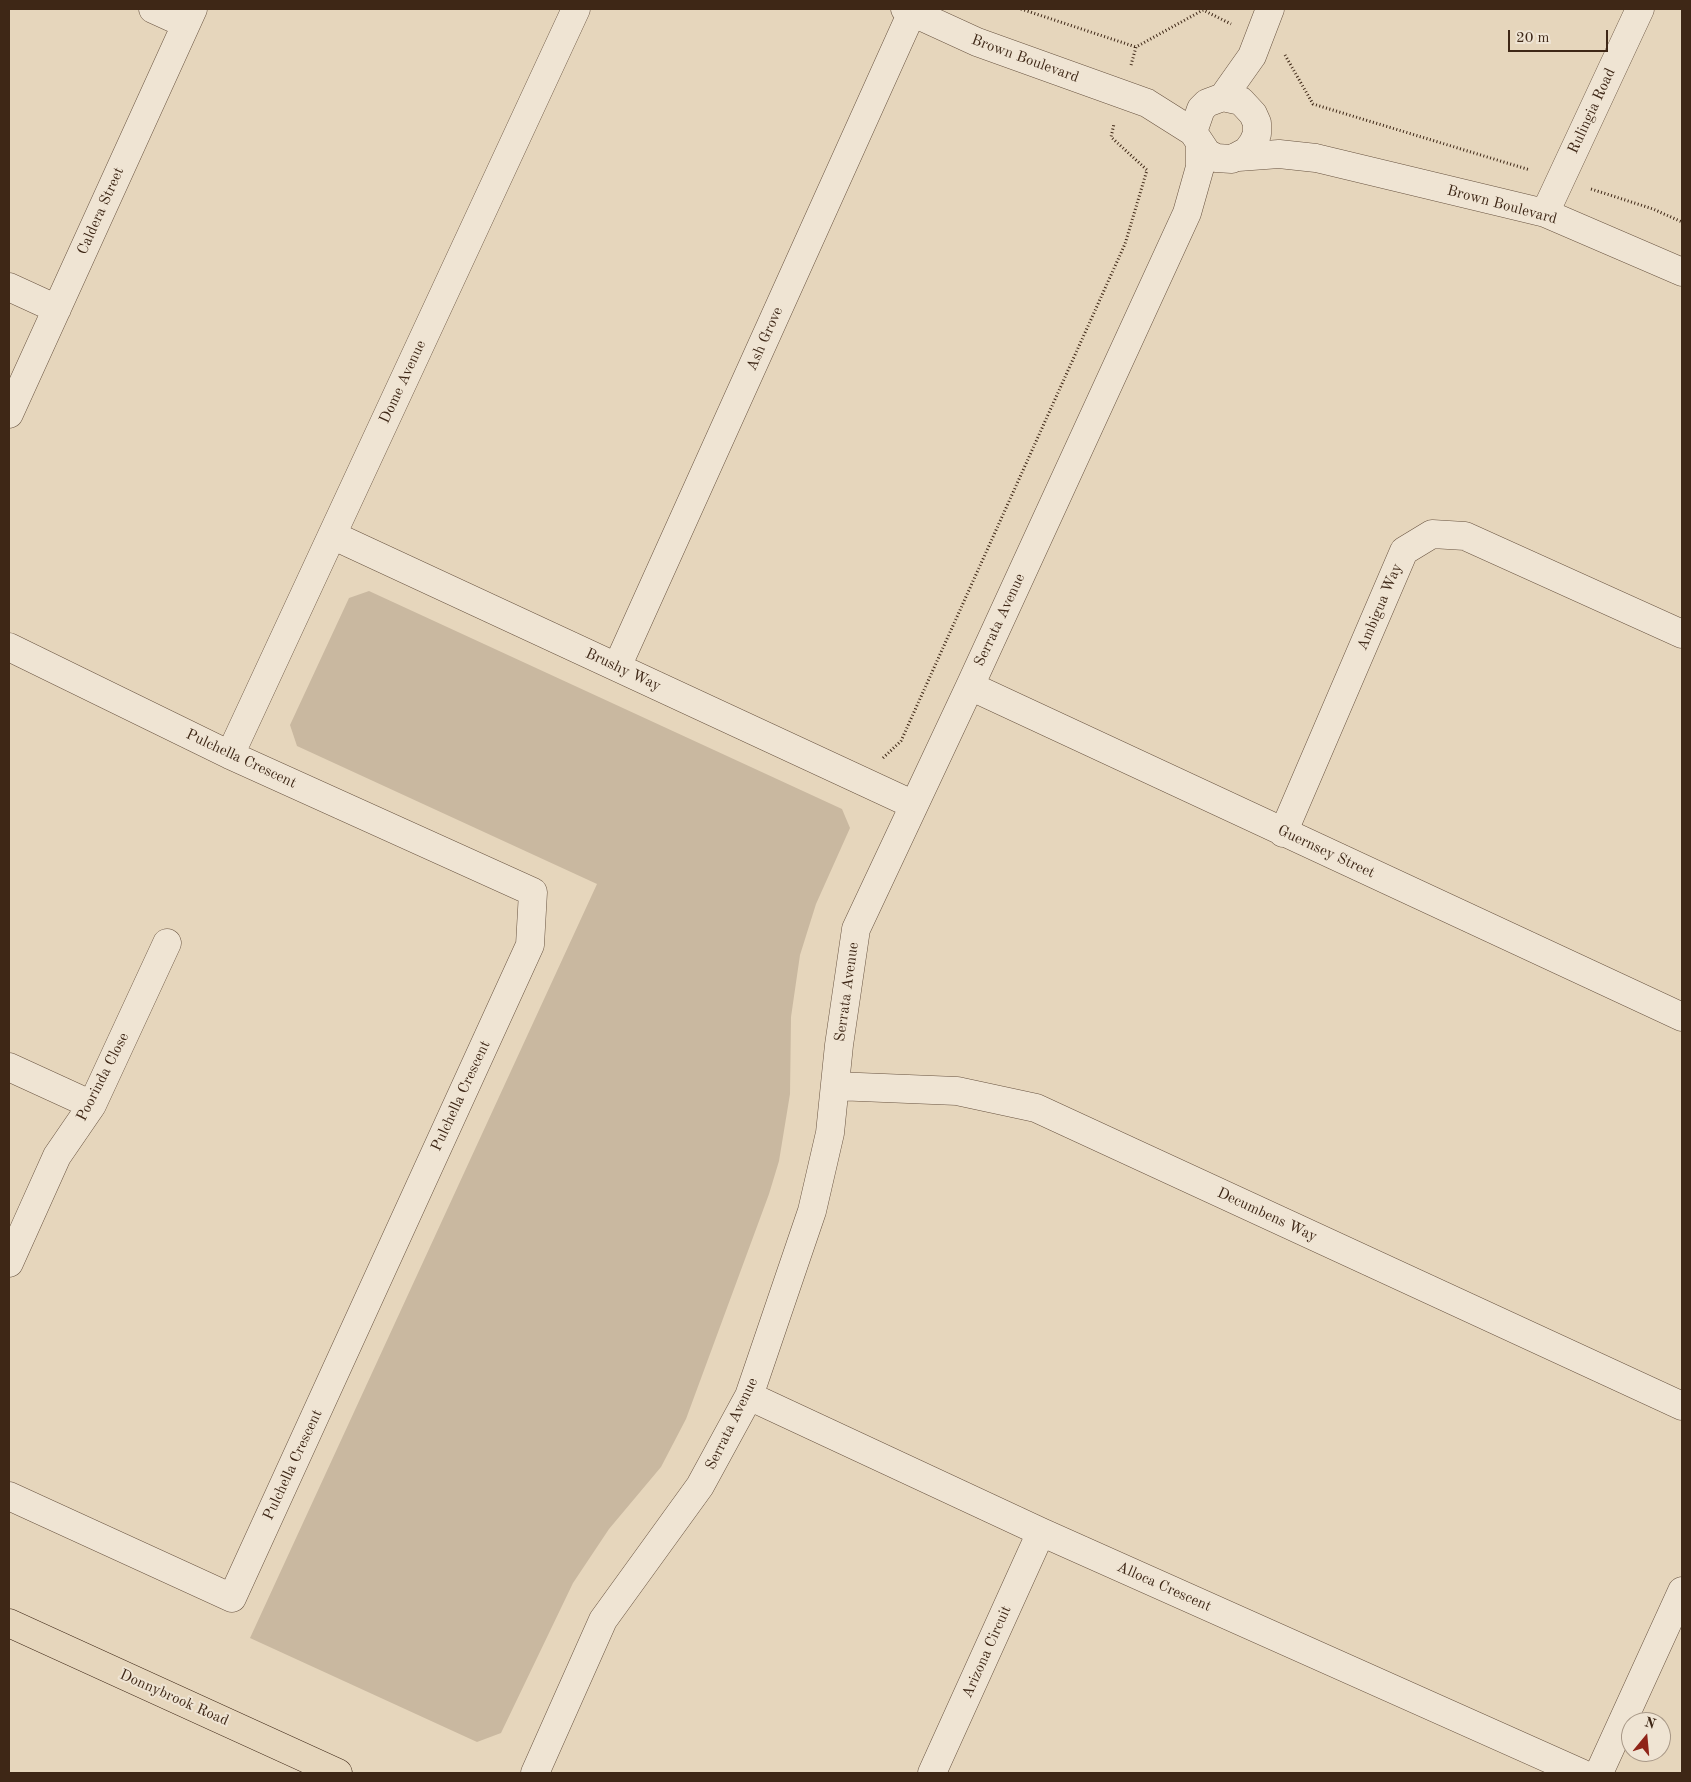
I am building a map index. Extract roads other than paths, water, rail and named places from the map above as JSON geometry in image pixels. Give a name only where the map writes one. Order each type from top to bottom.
[{"type":"main road","name":"Donnybrook Road","points":[[9,1623],[338,1773]]},
{"type":"street","points":[[153,9],[190,16]]},
{"type":"street","name":"Dome Avenue","points":[[230,755],[576,9]]},
{"type":"street","points":[[1234,107],[1270,9]]},
{"type":"street","name":"Rulingia Road","points":[[1545,214],[1640,9]]},
{"type":"street","name":"Brown Boulevard","points":[[908,10],[977,42],[1135,99],[1196,139]]},
{"type":"street","name":"Ash Grove","points":[[617,667],[908,10]]},
{"type":"street","name":"Caldera Street","points":[[9,414],[190,16]]},
{"type":"street","name":"Brown Boulevard","points":[[1135,99],[1234,107],[1285,142],[1316,158]]},
{"type":"street","points":[[1234,107],[1257,134],[1253,143],[1232,158],[1207,153],[1196,139],[1196,117],[1234,107]]},
{"type":"street","name":"Serrata Avenue","points":[[535,1773],[603,1620],[700,1486],[749,1396],[812,1212],[830,1132],[856,929],[1187,214],[1200,167],[1196,139]]},
{"type":"street","name":"Brown Boulevard","points":[[1232,158],[1279,154],[1316,158],[1545,214],[1682,272]]},
{"type":"street","name":"Serrata Avenue","points":[[1187,214],[1232,158]]},
{"type":"street","points":[[9,287],[57,309]]},
{"type":"street","name":"Ambigua Way","points":[[1283,833],[1404,551],[1432,534],[1465,536],[1682,634]]},
{"type":"street","name":"Brushy Way","points":[[332,535],[914,805]]},
{"type":"street","name":"Pulchella Crescent","points":[[9,647],[230,755],[533,892],[530,945],[232,1598],[9,1496]]},
{"type":"street","name":"Guernsey Street","points":[[970,686],[1682,1017]]},
{"type":"street","name":"Poorinda Close","points":[[9,1263],[57,1156],[92,1105],[167,943]]},
{"type":"street","points":[[9,1067],[92,1105]]},
{"type":"street","name":"Decumbens Way","points":[[835,1086],[957,1091],[1036,1108],[1682,1406]]},
{"type":"street","name":"Alloca Crescent","points":[[749,1396],[1042,1532],[1581,1773]]},
{"type":"street","name":"Arizona Circuit","points":[[932,1773],[1042,1532]]},
{"type":"street","points":[[1599,1773],[1682,1591]]}]
